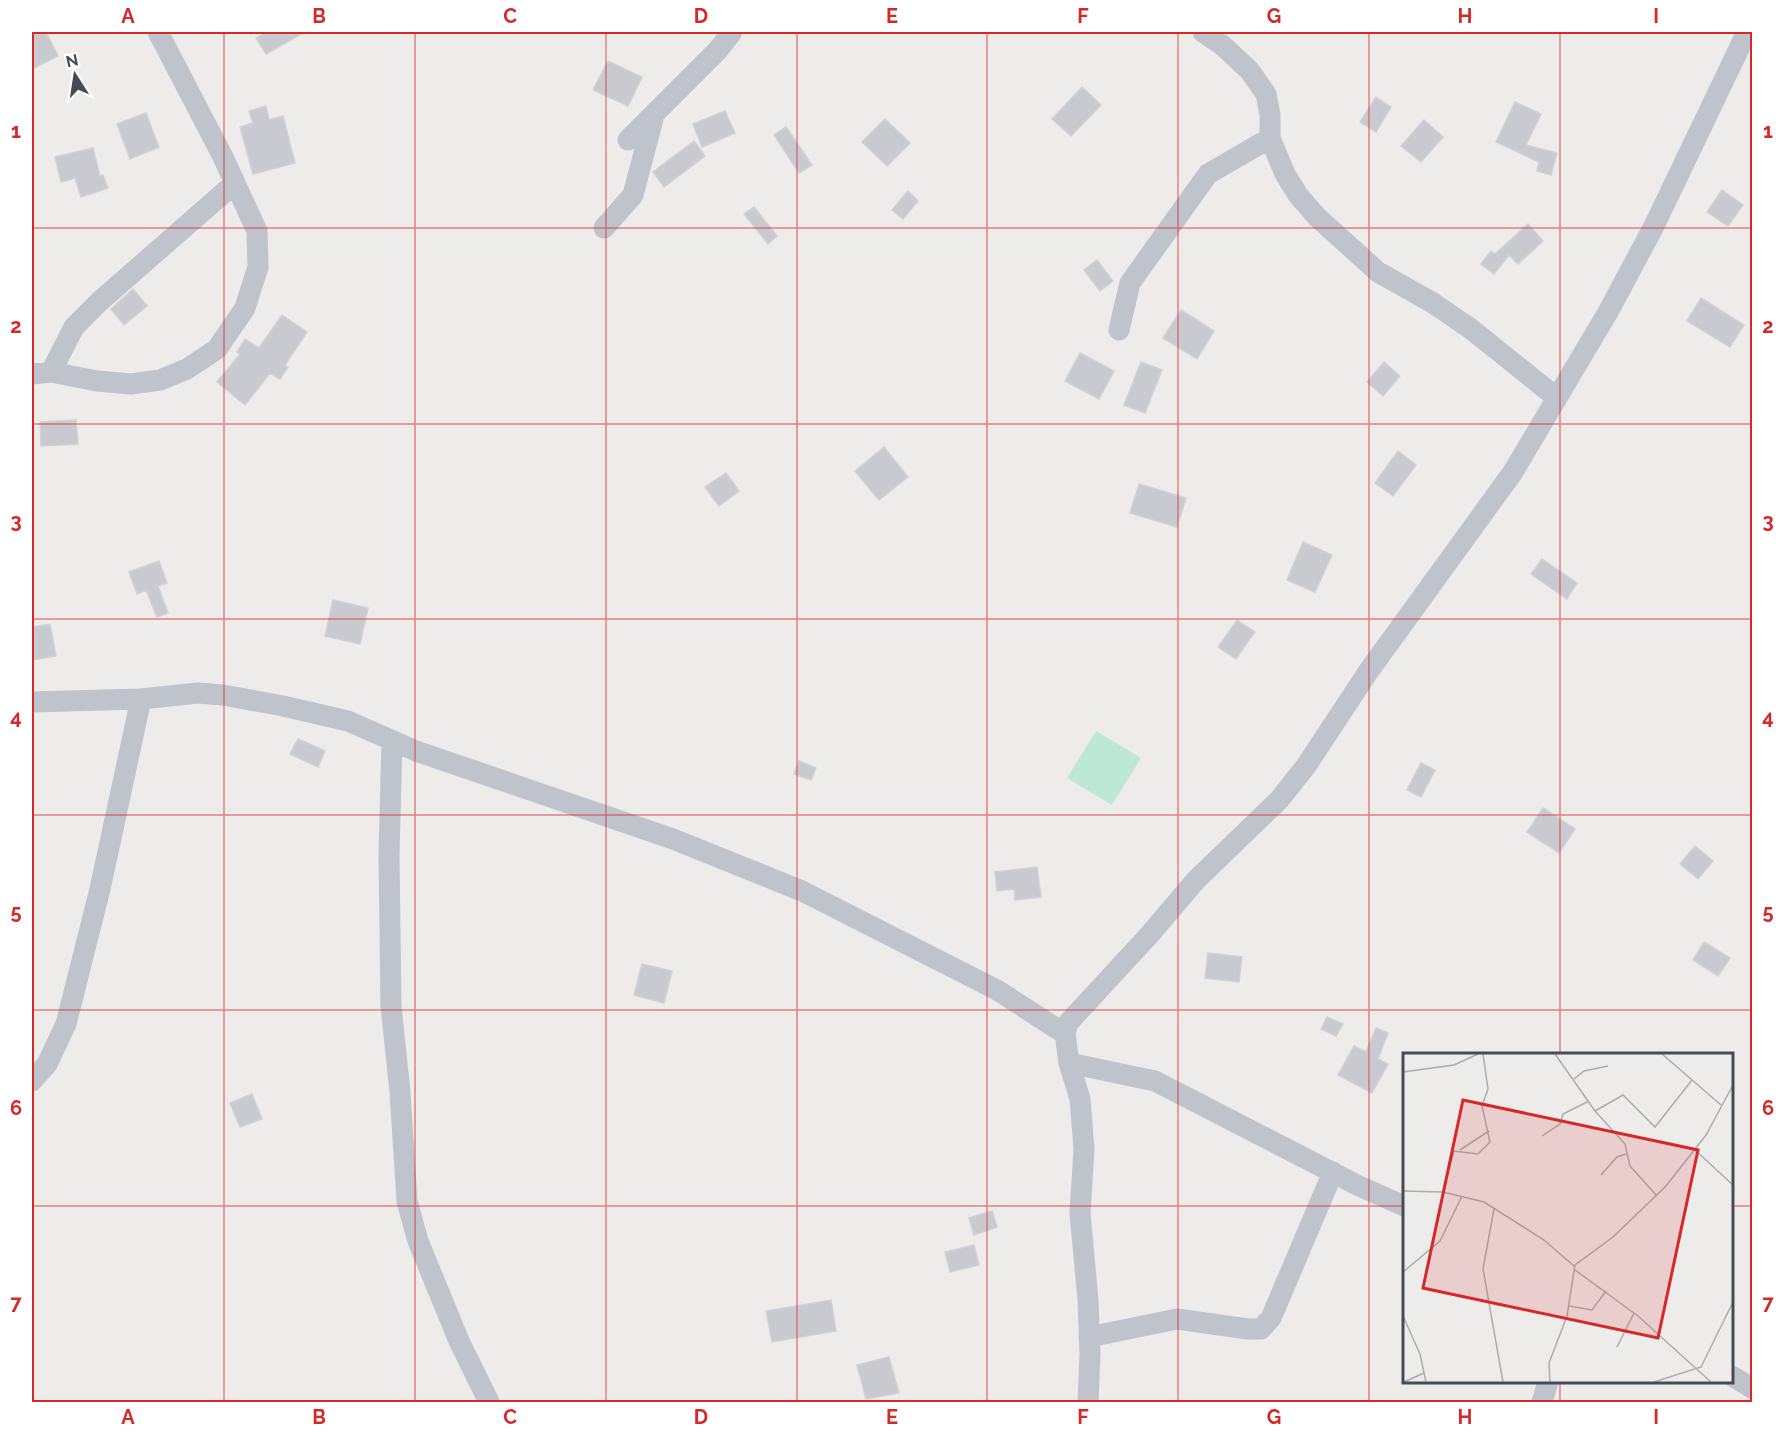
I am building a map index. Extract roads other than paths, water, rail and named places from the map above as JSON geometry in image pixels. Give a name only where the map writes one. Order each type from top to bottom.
[{"type":"street","points":[[158,32],[235,183],[257,231],[258,267],[245,308],[217,349],[188,369],[160,380],[131,384],[41,373],[74,327],[99,302],[235,183]]},
{"type":"street","points":[[628,140],[718,50],[732,32]]},
{"type":"street","points":[[1203,32],[1250,69],[1266,94],[1270,115],[1270,138],[1285,174],[1298,195],[1317,218],[1378,272],[1433,303],[1471,329],[1557,398]]},
{"type":"street","points":[[1088,1402],[1089,1337],[1080,1213],[1084,1149],[1080,1099],[1069,1063],[1065,1034],[1068,1023],[1152,933],[1196,880],[1279,800],[1306,766],[1368,672],[1513,472],[1608,312],[1653,228],[1747,32]]},
{"type":"street","points":[[604,228],[633,195],[654,114]]},
{"type":"street","points":[[1119,330],[1130,282],[1208,174],[1270,138]]},
{"type":"street","points":[[32,702],[141,699],[198,693],[256,701],[348,721],[416,751],[673,839],[802,891],[997,990],[1065,1034]]},
{"type":"street","points":[[32,1081],[47,1064],[66,1024],[100,888],[141,699]]},
{"type":"street","points":[[392,741],[389,856],[391,1005],[400,1092],[407,1201],[418,1241],[459,1341],[489,1402]]},
{"type":"street","points":[[1069,1063],[1155,1081],[1403,1206]]},
{"type":"street","points":[[1089,1337],[1177,1319],[1261,1329],[1271,1318],[1333,1172]]},
{"type":"street","points":[[1733,1377],[1752,1388]]},
{"type":"street","points":[[1542,1402],[1548,1383]]}]
